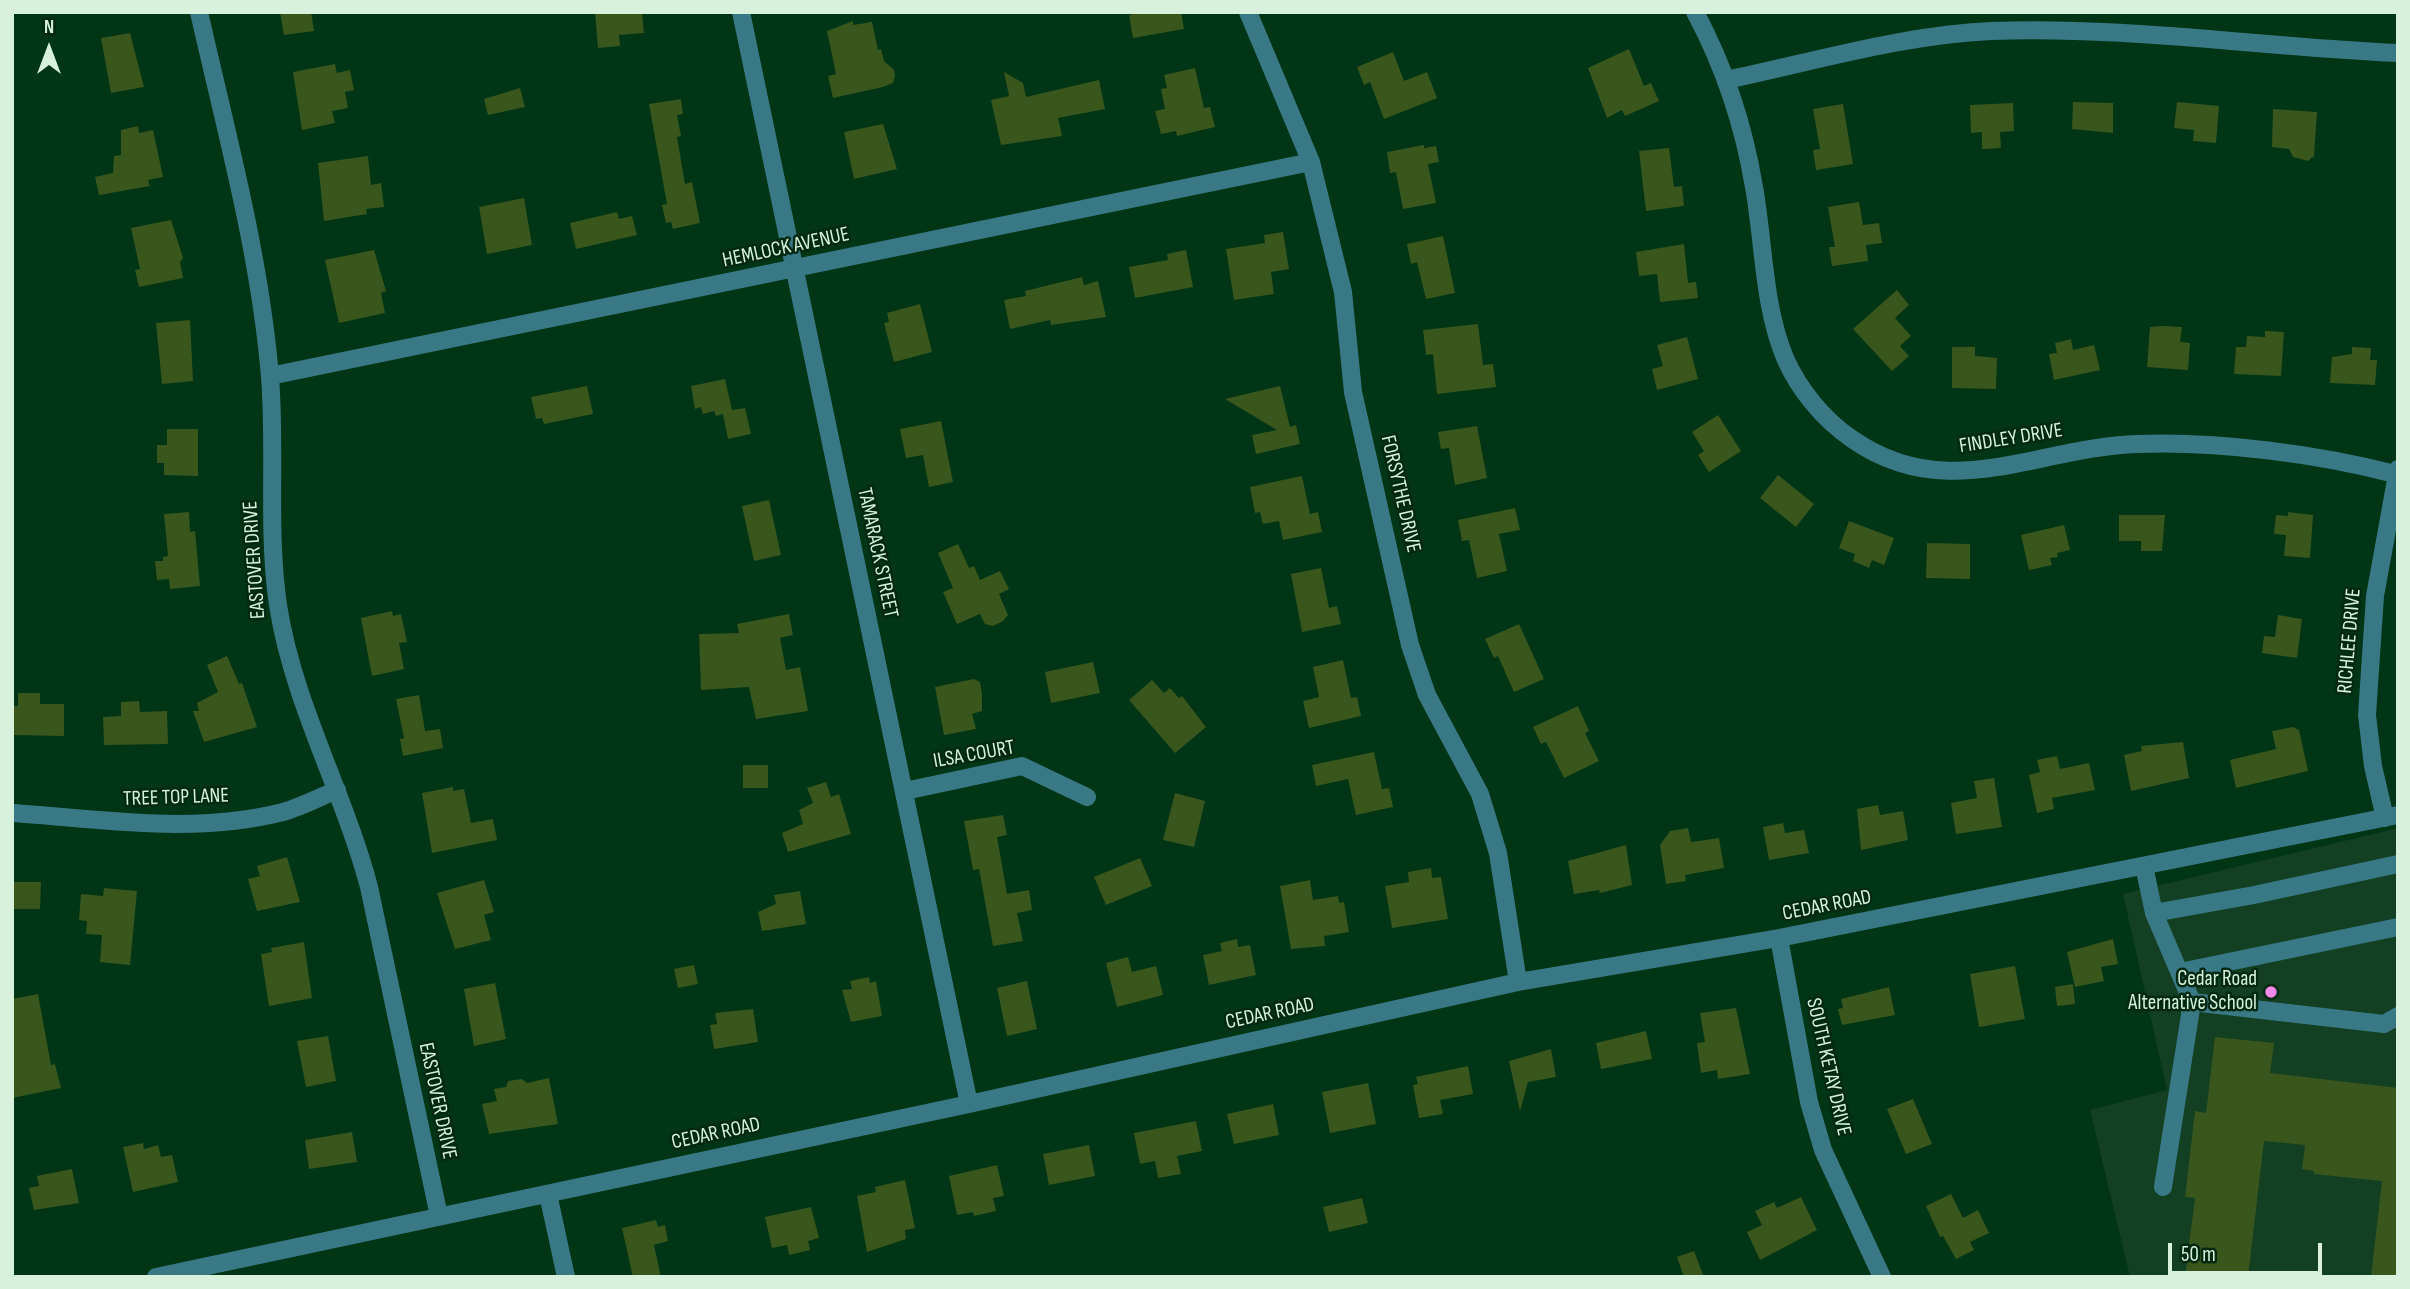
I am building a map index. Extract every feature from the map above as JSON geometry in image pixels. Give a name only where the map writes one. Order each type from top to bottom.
[{"type":"street","name":"EASTOVER DRIVE","points":[[199,12],[250,240],[270,376],[278,604],[290,661],[356,836],[439,1216]]},
{"type":"street","name":"TAMARACK STREET","points":[[741,12],[969,1104]]},
{"type":"street","name":"FORSYTHE DRIVE","points":[[1248,12],[1311,162],[1343,292],[1353,392],[1410,645],[1427,695],[1480,794],[1498,853],[1518,982]]},
{"type":"street","name":"FINDLEY DRIVE","points":[[1695,12],[1726,80],[1754,184],[1774,322],[1786,359],[1804,390],[1833,426],[1869,451],[1933,472],[1971,472],[2119,444],[2160,443],[2213,446],[2355,464],[2396,472]]},
{"type":"street","points":[[1726,80],[1923,39],[1990,31],[2119,34],[2398,53]]},
{"type":"street","name":"HEMLOCK AVENUE","points":[[270,376],[1311,162]]},
{"type":"street","name":"RICHLEE DRIVE","points":[[2391,817],[2373,766],[2367,715],[2375,596],[2396,472]]},
{"type":"street","name":"ILSA COURT","points":[[905,791],[1022,766],[1087,797]]},
{"type":"street","name":"TREE TOP LANE","points":[[12,813],[151,826],[216,823],[284,811],[337,790]]},
{"type":"street","name":"CEDAR ROAD","points":[[156,1277],[969,1104],[1518,982],[1779,938],[2391,817]]},
{"type":"street","points":[[2154,913],[2398,864]]},
{"type":"street","points":[[2144,866],[2154,913],[2192,1002],[2163,1187]]},
{"type":"street","points":[[2180,972],[2398,928]]},
{"type":"street","name":"SOUTH KETAY DRIVE","points":[[1779,938],[1807,1089],[1823,1150],[1882,1277]]},
{"type":"street","points":[[2192,1002],[2384,1024],[2398,1016]]},
{"type":"street","points":[[548,1194],[566,1277]]},
{"type":"shaded area","name":"Cedar Road Alternative School","points":[[2398,828],[2398,1277],[2130,1277],[2090,1110],[2167,1090],[2123,894]]},
{"type":"building","points":[[280,12],[311,12],[314,31],[284,35]]},
{"type":"building","points":[[595,12],[642,12],[644,33],[619,35],[620,46],[598,48]]},
{"type":"building","points":[[1144,12],[1181,12],[1184,29],[1133,38],[1129,15]]},
{"type":"building","points":[[853,21],[853,25],[872,22],[878,50],[881,49],[884,61],[894,70],[895,76],[893,83],[883,87],[833,98],[828,76],[836,74],[827,31]]},
{"type":"building","points":[[130,33],[144,87],[111,93],[101,38]]},
{"type":"building","points":[[1629,49],[1644,86],[1651,83],[1659,101],[1625,116],[1622,110],[1607,118],[1588,68]]},
{"type":"building","points":[[1393,52],[1404,81],[1427,72],[1437,98],[1384,119],[1370,82],[1364,85],[1357,67]]},
{"type":"building","points":[[335,64],[337,73],[350,70],[354,90],[345,92],[348,108],[332,111],[335,123],[302,130],[293,72]]},
{"type":"building","points":[[1195,68],[1204,108],[1210,107],[1215,127],[1177,136],[1176,131],[1161,134],[1155,111],[1165,109],[1161,89],[1167,88],[1164,75]]},
{"type":"building","points":[[1004,72],[1023,83],[1026,97],[1099,80],[1105,109],[1058,118],[1062,136],[1001,145],[991,100],[1009,96]]},
{"type":"building","points":[[520,88],[525,107],[488,115],[484,99]]},
{"type":"building","points":[[681,99],[683,114],[677,115],[681,136],[677,137],[685,184],[692,182],[700,223],[673,229],[671,222],[666,223],[662,205],[667,204],[649,104]]},
{"type":"building","points":[[2073,102],[2113,103],[2113,133],[2072,129]]},
{"type":"building","points":[[2177,102],[2219,106],[2216,143],[2193,141],[2194,130],[2174,128]]},
{"type":"building","points":[[2013,103],[2014,131],[2000,132],[2001,148],[1982,149],[1982,132],[1971,133],[1970,105]]},
{"type":"building","points":[[1843,104],[1853,164],[1816,170],[1813,150],[1820,149],[1813,109]]},
{"type":"building","points":[[2273,109],[2317,112],[2314,156],[2308,161],[2293,157],[2289,149],[2272,147]]},
{"type":"building","points":[[883,124],[897,169],[854,179],[844,132]]},
{"type":"building","points":[[138,126],[139,133],[153,130],[163,177],[148,180],[150,186],[99,195],[95,177],[113,173],[114,156],[121,155],[121,130]]},
{"type":"building","points":[[1424,145],[1424,148],[1436,146],[1439,162],[1428,164],[1436,203],[1403,209],[1396,172],[1390,173],[1387,152]]},
{"type":"building","points":[[1669,148],[1674,187],[1682,186],[1684,206],[1646,211],[1639,151]]},
{"type":"building","points":[[368,156],[371,185],[381,183],[384,207],[366,209],[367,214],[324,221],[318,163]]},
{"type":"building","points":[[524,198],[532,245],[487,254],[479,207]]},
{"type":"building","points":[[1859,202],[1863,225],[1879,223],[1882,243],[1866,245],[1868,261],[1832,266],[1829,247],[1835,247],[1828,207]]},
{"type":"building","points":[[617,212],[619,219],[632,216],[637,235],[576,249],[570,223]]},
{"type":"building","points":[[171,220],[183,258],[180,262],[183,278],[139,287],[135,270],[140,269],[131,228]]},
{"type":"building","points":[[1283,232],[1289,269],[1271,272],[1274,294],[1234,300],[1226,249],[1265,243],[1264,235]]},
{"type":"building","points":[[1443,236],[1455,293],[1426,299],[1417,262],[1411,264],[1407,244]]},
{"type":"building","points":[[1684,244],[1688,283],[1696,282],[1698,298],[1660,302],[1657,274],[1639,276],[1636,252]]},
{"type":"building","points":[[374,250],[386,291],[381,293],[385,313],[339,323],[325,260]]},
{"type":"building","points":[[1186,250],[1193,287],[1135,298],[1129,267],[1168,260],[1167,254]]},
{"type":"building","points":[[1082,277],[1084,285],[1098,281],[1106,317],[1051,325],[1050,320],[1010,329],[1004,300],[1026,296],[1025,291]]},
{"type":"building","points":[[1897,290],[1909,305],[1895,318],[1911,336],[1900,346],[1909,356],[1892,371],[1853,329]]},
{"type":"building","points":[[920,304],[932,352],[894,362],[884,323],[889,322],[887,313]]},
{"type":"building","points":[[190,320],[193,381],[162,384],[156,323]]},
{"type":"building","points":[[1478,324],[1483,365],[1493,364],[1496,387],[1437,394],[1433,354],[1426,355],[1423,330]]},
{"type":"building","points":[[2150,327],[2182,327],[2180,342],[2190,343],[2188,370],[2147,367]]},
{"type":"building","points":[[2265,331],[2284,332],[2281,376],[2234,374],[2236,347],[2246,347],[2247,336],[2265,337]]},
{"type":"building","points":[[1687,337],[1698,379],[1657,390],[1652,369],[1663,366],[1657,345]]},
{"type":"building","points":[[2071,339],[2073,350],[2094,345],[2100,370],[2054,380],[2049,354],[2057,353],[2055,343]]},
{"type":"building","points":[[1952,347],[1975,347],[1975,356],[1997,358],[1996,389],[1952,388]]},
{"type":"building","points":[[2352,347],[2371,348],[2370,360],[2377,360],[2375,385],[2330,383],[2332,357],[2352,354]]},
{"type":"building","points":[[725,379],[732,410],[745,408],[751,434],[728,439],[723,414],[716,416],[714,411],[703,414],[701,407],[695,409],[691,386]]},
{"type":"building","points":[[587,386],[593,414],[544,424],[542,418],[536,419],[531,397]]},
{"type":"building","points":[[1280,386],[1290,427],[1296,425],[1300,444],[1256,454],[1252,435],[1277,430],[1225,399]]},
{"type":"building","points":[[1718,415],[1741,451],[1709,472],[1698,455],[1704,451],[1692,432]]},
{"type":"building","points":[[941,421],[953,482],[929,487],[923,455],[906,458],[900,429]]},
{"type":"building","points":[[1477,426],[1487,478],[1455,485],[1449,448],[1441,449],[1438,432]]},
{"type":"building","points":[[167,429],[198,429],[198,476],[164,475],[164,463],[157,463],[157,445],[167,445]]},
{"type":"building","points":[[1778,475],[1814,504],[1796,527],[1760,498]]},
{"type":"building","points":[[1302,476],[1310,514],[1318,512],[1322,532],[1283,540],[1279,521],[1263,524],[1260,512],[1255,513],[1250,487]]},
{"type":"building","points":[[769,500],[781,555],[754,561],[742,506]]},
{"type":"building","points":[[1515,508],[1520,530],[1499,534],[1507,571],[1477,578],[1469,540],[1462,541],[1458,520]]},
{"type":"building","points":[[189,512],[190,532],[195,531],[200,586],[170,589],[169,579],[157,580],[155,561],[163,561],[163,557],[168,556],[164,514]]},
{"type":"building","points":[[2288,512],[2313,515],[2310,558],[2284,556],[2286,535],[2274,534],[2276,515],[2288,516]]},
{"type":"building","points":[[2119,515],[2165,515],[2162,551],[2141,551],[2141,541],[2119,541]]},
{"type":"building","points":[[1849,521],[1894,538],[1884,565],[1872,560],[1869,568],[1853,561],[1855,554],[1839,548]]},
{"type":"building","points":[[2064,525],[2070,550],[2050,558],[2052,565],[2029,570],[2021,535]]},
{"type":"building","points":[[1927,543],[1970,544],[1970,579],[1926,578]]},
{"type":"building","points":[[958,544],[969,568],[974,566],[980,580],[1000,571],[1009,589],[999,594],[1008,615],[1003,621],[993,626],[985,624],[980,614],[957,624],[943,592],[953,588],[938,553]]},
{"type":"building","points":[[1321,568],[1329,608],[1337,606],[1341,624],[1302,632],[1291,574]]},
{"type":"building","points":[[392,611],[393,616],[401,614],[407,642],[399,643],[404,669],[372,676],[361,618]]},
{"type":"building","points":[[789,614],[793,635],[780,638],[786,670],[800,667],[808,711],[756,719],[749,687],[701,690],[699,634],[739,633],[737,624]]},
{"type":"building","points":[[2278,615],[2302,619],[2297,658],[2262,653],[2264,636],[2275,637]]},
{"type":"building","points":[[1519,624],[1544,679],[1514,692],[1498,656],[1494,658],[1485,639]]},
{"type":"building","points":[[227,656],[239,684],[242,683],[257,727],[204,742],[193,711],[199,711],[197,703],[218,692],[207,665]]},
{"type":"building","points":[[1343,660],[1351,698],[1357,697],[1361,716],[1309,728],[1303,701],[1319,697],[1313,667]]},
{"type":"building","points":[[1093,662],[1100,693],[1051,703],[1045,672]]},
{"type":"building","points":[[974,679],[980,682],[982,694],[982,711],[972,714],[976,729],[944,735],[935,687]]},
{"type":"building","points":[[1152,680],[1164,693],[1170,688],[1179,698],[1182,696],[1206,727],[1175,753],[1129,700]]},
{"type":"building","points":[[18,693],[40,693],[40,704],[64,704],[64,736],[12,735],[12,706],[18,706]]},
{"type":"building","points":[[419,695],[425,731],[440,729],[443,748],[403,756],[400,739],[404,738],[396,699]]},
{"type":"building","points":[[139,701],[140,712],[167,711],[168,744],[104,745],[103,717],[121,716],[121,702]]},
{"type":"building","points":[[1578,706],[1589,731],[1585,733],[1599,761],[1564,778],[1546,742],[1541,744],[1533,727]]},
{"type":"building","points":[[2293,727],[2299,730],[2308,771],[2236,788],[2230,760],[2276,749],[2272,731]]},
{"type":"building","points":[[2183,742],[2189,778],[2131,791],[2124,755],[2142,751],[2141,746]]},
{"type":"building","points":[[1374,752],[1382,789],[1389,788],[1393,807],[1356,815],[1348,779],[1316,786],[1312,765]]},
{"type":"building","points":[[2057,756],[2060,769],[2089,763],[2095,790],[2052,798],[2054,809],[2037,813],[2029,775],[2040,772],[2037,760]]},
{"type":"building","points":[[743,765],[768,765],[768,788],[743,788]]},
{"type":"building","points":[[1994,778],[2002,827],[1956,834],[1951,803],[1977,798],[1974,781]]},
{"type":"building","points":[[826,782],[831,797],[839,794],[851,834],[788,852],[782,833],[803,824],[799,810],[813,803],[807,788]]},
{"type":"building","points":[[453,787],[453,791],[464,789],[471,823],[493,819],[497,840],[432,853],[422,793]]},
{"type":"building","points":[[1175,793],[1205,801],[1194,847],[1163,840]]},
{"type":"building","points":[[1878,805],[1880,815],[1903,811],[1908,840],[1861,850],[1857,809]]},
{"type":"building","points":[[1003,815],[1007,835],[997,837],[1007,894],[1029,890],[1032,910],[1017,913],[1023,941],[993,946],[979,869],[973,870],[964,821]]},
{"type":"building","points":[[1783,823],[1785,833],[1804,830],[1809,853],[1769,860],[1763,827]]},
{"type":"building","points":[[1688,828],[1691,842],[1719,838],[1724,868],[1685,875],[1686,881],[1666,884],[1660,845],[1670,831]]},
{"type":"building","points":[[1626,845],[1632,885],[1600,893],[1599,890],[1574,894],[1568,861]]},
{"type":"building","points":[[287,857],[300,902],[257,911],[248,879],[260,876],[257,866]]},
{"type":"building","points":[[1140,858],[1152,886],[1106,905],[1094,877]]},
{"type":"building","points":[[1431,868],[1432,878],[1441,877],[1448,919],[1392,928],[1385,886],[1409,882],[1408,872]]},
{"type":"building","points":[[484,880],[494,912],[484,915],[491,940],[455,949],[437,893]]},
{"type":"building","points":[[1310,880],[1313,900],[1338,896],[1339,903],[1344,902],[1349,932],[1324,936],[1325,946],[1291,949],[1280,886]]},
{"type":"building","points":[[12,882],[41,882],[40,909],[12,909]]},
{"type":"building","points":[[104,888],[137,891],[130,965],[100,962],[102,935],[86,934],[87,921],[79,920],[81,894],[103,896]]},
{"type":"building","points":[[800,891],[806,924],[762,931],[758,912],[776,904],[774,895]]},
{"type":"building","points":[[1237,939],[1238,947],[1250,945],[1256,975],[1209,985],[1203,955],[1222,951],[1220,943]]},
{"type":"building","points":[[2113,939],[2118,964],[2101,967],[2104,981],[2075,987],[2067,952]]},
{"type":"building","points":[[304,942],[312,998],[269,1006],[261,954],[272,952],[271,948]]},
{"type":"building","points":[[1128,957],[1132,972],[1156,966],[1163,995],[1117,1007],[1106,963]]},
{"type":"building","points":[[694,965],[698,984],[678,988],[674,969]]},
{"type":"building","points":[[2015,966],[2025,1019],[1979,1027],[1970,974]]},
{"type":"building","points":[[869,977],[870,983],[876,981],[882,1016],[851,1022],[842,990],[852,989],[850,981]]},
{"type":"building","points":[[1027,981],[1037,1029],[1007,1036],[997,988]]},
{"type":"building","points":[[495,983],[506,1039],[474,1046],[464,989]]},
{"type":"building","points":[[2073,984],[2075,1004],[2057,1006],[2055,987]]},
{"type":"building","points":[[1889,987],[1895,1015],[1842,1025],[1838,1009],[1843,1008],[1841,999]]},
{"type":"building","points":[[38,994],[51,1065],[55,1064],[61,1088],[12,1098],[12,999]]},
{"type":"building","points":[[1736,1008],[1750,1074],[1718,1079],[1717,1070],[1701,1073],[1697,1043],[1705,1042],[1700,1013]]},
{"type":"building","points":[[753,1009],[758,1042],[714,1049],[710,1025],[717,1024],[715,1013]]},
{"type":"building","points":[[1646,1031],[1652,1059],[1601,1069],[1596,1043]]},
{"type":"building","points":[[328,1036],[336,1081],[306,1087],[297,1041]]},
{"type":"building","points":[[2215,1037],[2274,1043],[2270,1073],[2398,1088],[2398,1277],[2371,1277],[2382,1181],[2314,1174],[2314,1171],[2302,1169],[2305,1145],[2264,1141],[2248,1277],[2185,1277],[2195,1198],[2185,1197],[2195,1111],[2206,1113]]},
{"type":"building","points":[[1551,1049],[1556,1077],[1528,1082],[1520,1111],[1509,1061]]},
{"type":"building","points":[[1468,1066],[1473,1094],[1440,1100],[1443,1114],[1419,1118],[1413,1085],[1418,1084],[1416,1077]]},
{"type":"building","points":[[549,1078],[558,1124],[489,1134],[482,1104],[497,1101],[494,1089],[506,1087],[508,1081],[522,1079],[527,1083]]},
{"type":"building","points":[[1368,1083],[1376,1124],[1330,1133],[1322,1092]]},
{"type":"building","points":[[1913,1099],[1932,1144],[1906,1154],[1887,1109]]},
{"type":"building","points":[[1273,1104],[1279,1135],[1234,1144],[1227,1114]]},
{"type":"building","points":[[1196,1121],[1202,1151],[1177,1156],[1181,1174],[1158,1178],[1155,1161],[1140,1164],[1134,1133]]},
{"type":"building","points":[[352,1132],[357,1162],[309,1169],[305,1140]]},
{"type":"building","points":[[143,1143],[144,1149],[158,1145],[161,1157],[172,1155],[178,1182],[133,1192],[123,1147]]},
{"type":"building","points":[[1089,1145],[1095,1176],[1049,1185],[1043,1154]]},
{"type":"building","points":[[997,1165],[1004,1196],[993,1198],[996,1211],[974,1216],[973,1212],[957,1215],[949,1176]]},
{"type":"building","points":[[72,1169],[79,1203],[34,1210],[29,1188],[39,1186],[37,1176]]},
{"type":"building","points":[[905,1180],[915,1228],[905,1230],[906,1239],[867,1252],[857,1196],[876,1192],[875,1187]]},
{"type":"building","points":[[1951,1194],[1963,1218],[1978,1210],[1989,1233],[1970,1242],[1974,1250],[1956,1259],[1943,1236],[1940,1237],[1926,1206]]},
{"type":"building","points":[[1801,1197],[1817,1230],[1760,1260],[1747,1232],[1762,1225],[1755,1211],[1774,1202],[1777,1208]]},
{"type":"building","points":[[1362,1198],[1368,1223],[1329,1232],[1323,1207]]},
{"type":"building","points":[[811,1207],[819,1238],[808,1241],[810,1250],[789,1255],[787,1245],[772,1248],[765,1217]]},
{"type":"building","points":[[656,1220],[658,1227],[665,1225],[668,1241],[654,1245],[661,1277],[633,1277],[622,1228]]},
{"type":"building","points":[[1694,1251],[1704,1277],[1684,1277],[1677,1257]]},
{"type":"place","name":"Cedar Road Alternative School","points":[[2271,992]]}]
